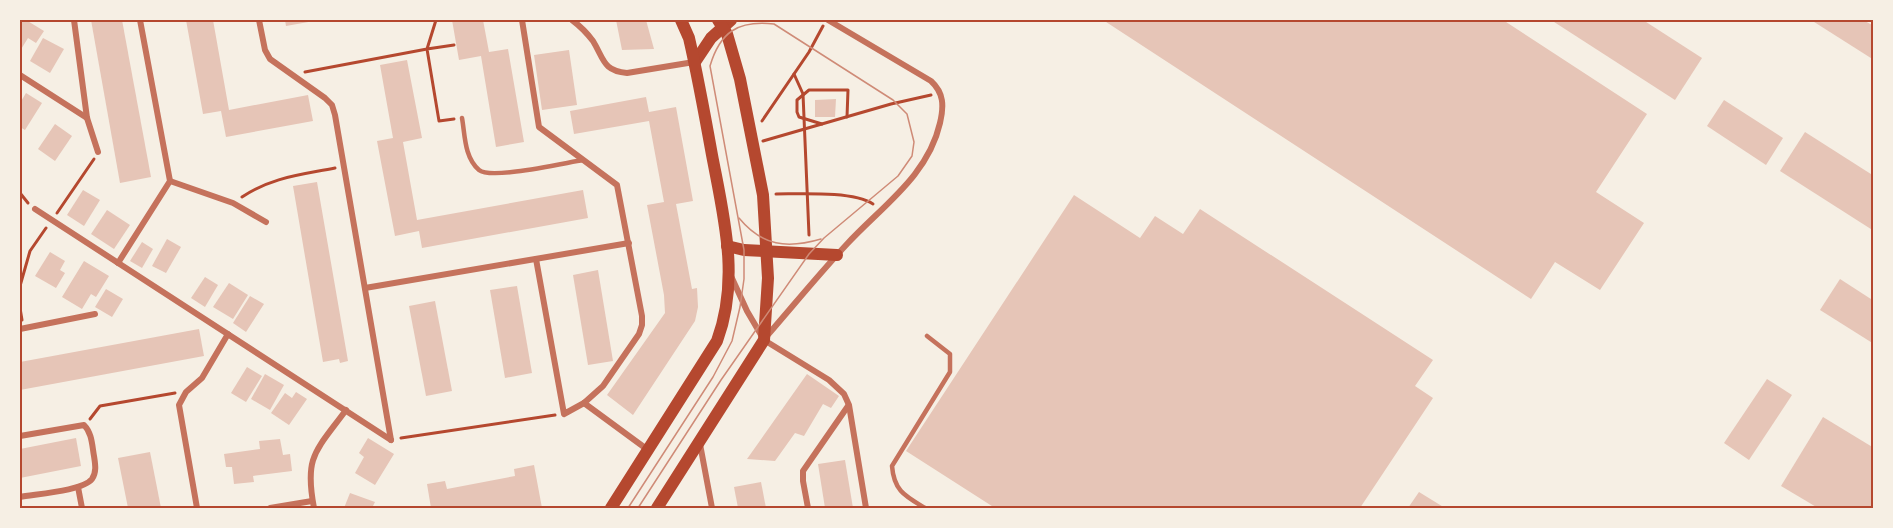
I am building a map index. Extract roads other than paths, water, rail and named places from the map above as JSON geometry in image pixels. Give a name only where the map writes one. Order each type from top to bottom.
[{"type":"main road","points":[[611,508],[717,341],[725,319],[729,273],[727,246],[695,62],[689,38],[681,20]]},
{"type":"main road","points":[[695,62],[724,22]]},
{"type":"main road","points":[[657,508],[764,340],[768,251],[763,195],[740,79],[724,22]]},
{"type":"main road","points":[[727,246],[744,250],[837,255]]},
{"type":"street","points":[[74,20],[87,118],[98,152]]},
{"type":"street","points":[[118,263],[170,181],[140,20]]},
{"type":"street","points":[[35,209],[391,440],[332,105],[270,59],[265,50],[260,20]]},
{"type":"street","points":[[522,20],[539,128],[617,184],[642,325],[639,334],[603,386],[584,403],[564,414],[536,259]]},
{"type":"street","points":[[572,20],[585,31],[608,68],[616,72],[627,73],[695,62]]},
{"type":"street","points":[[764,340],[837,255],[907,185],[924,161],[939,130],[943,108],[941,93],[931,81],[827,20]]},
{"type":"street","points":[[20,75],[87,118]]},
{"type":"street","points":[[170,181],[233,203],[266,222]]},
{"type":"street","points":[[365,288],[628,243]]},
{"type":"street","points":[[729,273],[764,340],[829,380],[844,394],[849,405],[866,508]]},
{"type":"street","points":[[20,328],[95,314]]},
{"type":"street","points":[[197,508],[179,405],[186,392],[202,378],[228,334]]},
{"type":"street","points":[[584,403],[648,450]]},
{"type":"street","points":[[808,508],[803,471],[849,405]]},
{"type":"street","points":[[314,508],[309,480],[313,456],[346,410]]},
{"type":"street","points":[[20,436],[84,425],[89,431],[95,467],[94,477],[88,483],[78,487],[20,497]]},
{"type":"street","points":[[699,441],[712,508]]},
{"type":"street","points":[[78,487],[82,508]]},
{"type":"street","points":[[270,508],[312,501]]},
{"type":"lane","points":[[462,117],[467,150],[480,171],[490,174],[506,173],[583,160]]},
{"type":"lane","points":[[925,508],[906,496],[893,481],[892,466],[951,372],[950,354],[927,336]]},
{"type":"tram line","points":[[628,508],[713,377],[732,341],[744,279],[744,250],[710,66],[719,45],[732,31],[750,24],[774,24],[893,100],[907,114],[914,142],[912,156],[898,176],[824,238],[809,254],[721,380],[638,508]]},
{"type":"tram line","points":[[739,218],[757,234],[776,243],[797,244],[821,239]]}]
